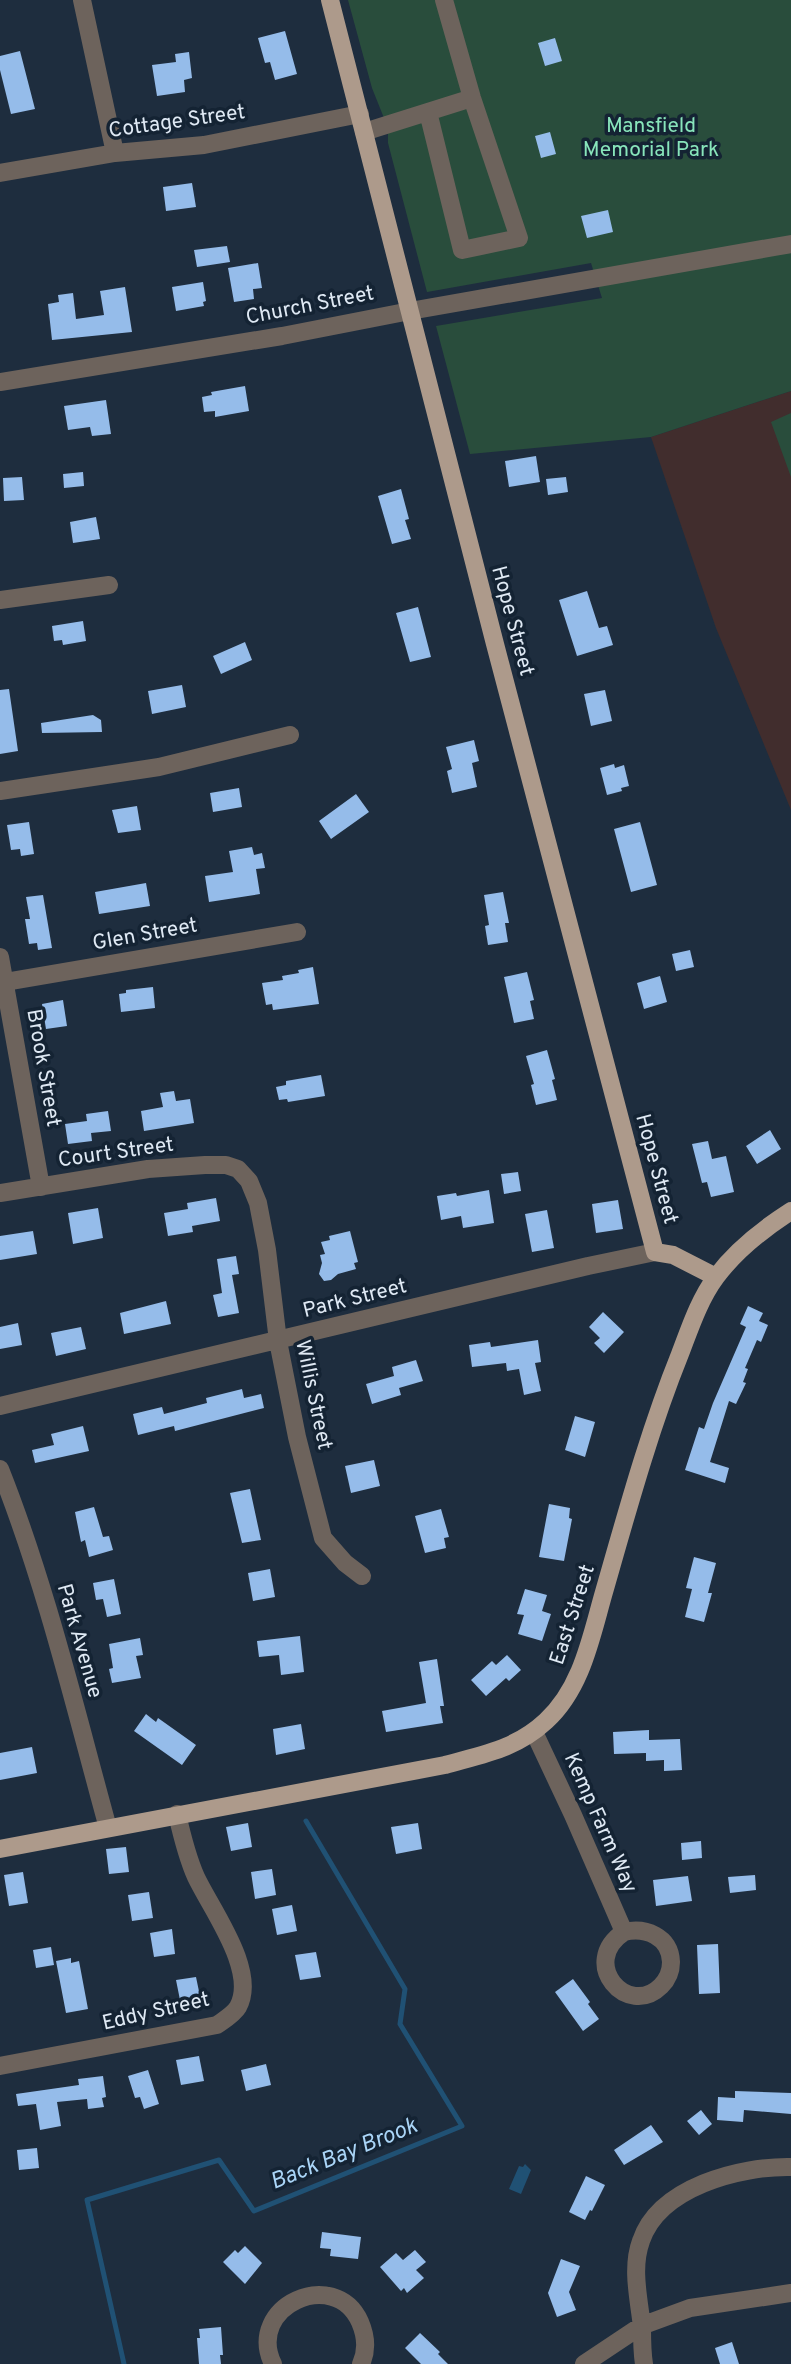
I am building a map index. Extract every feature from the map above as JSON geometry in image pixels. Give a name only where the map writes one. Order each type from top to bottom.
[{"type":"main road","name":"Hope Street","points":[[330,0],[498,657],[655,1252]]},
{"type":"main road","name":"East Street","points":[[0,1849],[445,1765],[515,1745],[534,1732],[560,1707],[584,1663],[657,1415],[695,1314],[716,1277],[759,1233],[791,1211]]},
{"type":"main road","name":"Park Street","points":[[655,1252],[673,1255],[716,1277]]},
{"type":"street","points":[[82,0],[114,153]]},
{"type":"street","points":[[428,112],[462,250],[519,238],[472,98],[444,0]]},
{"type":"street","points":[[364,132],[472,98]]},
{"type":"street","name":"Cottage Street","points":[[0,173],[114,153],[204,145],[360,114]]},
{"type":"street","name":"Church Street","points":[[0,382],[282,336],[791,244]]},
{"type":"street","points":[[0,600],[109,585]]},
{"type":"street","points":[[0,792],[159,767],[290,734]]},
{"type":"street","name":"Glen Street","points":[[2,982],[297,932]]},
{"type":"street","name":"Brook Street","points":[[0,957],[2,982],[41,1187]]},
{"type":"street","name":"Court Street","points":[[0,1194],[148,1169],[226,1165],[238,1170]]},
{"type":"street","name":"Willis Street","points":[[238,1170],[249,1181],[258,1203],[267,1250],[278,1341],[297,1437],[323,1538],[345,1563],[362,1576]]},
{"type":"street","name":"Park Street","points":[[0,1406],[655,1252]]},
{"type":"street","name":"Park Avenue","points":[[0,1469],[57,1643],[108,1828]]},
{"type":"street","name":"Kemp Farm Way","points":[[534,1732],[624,1933]]},
{"type":"street","name":"Eddy Street","points":[[0,2066],[217,2025],[238,2007],[243,1989],[239,1959],[195,1874],[185,1848],[177,1814]]},
{"type":"street","points":[[644,2364],[636,2278],[640,2242],[660,2210],[677,2197],[728,2175],[791,2167]]},
{"type":"street","points":[[584,2364],[642,2326],[690,2308],[791,2293]]},
{"type":"street","points":[[272,2364],[268,2345],[269,2331],[274,2319],[294,2300],[308,2295],[336,2299],[348,2306],[358,2317],[366,2344],[361,2364]]},
{"type":"shaded area","points":[[791,391],[791,810],[716,628],[651,437]]},
{"type":"green space","name":"Mansfield Memorial Park","points":[[348,0],[791,0],[791,391],[651,437],[470,454],[436,326],[602,298],[591,263],[427,292],[388,143],[388,128],[372,88]]},
{"type":"green space","points":[[791,413],[791,477],[771,422]]},
{"type":"water","points":[[525,2164],[531,2170],[521,2194],[509,2189],[519,2166],[523,2167]]},
{"type":"building","points":[[285,31],[297,74],[275,80],[270,62],[265,63],[258,38]]},
{"type":"building","points":[[555,38],[562,61],[545,66],[538,43]]},
{"type":"building","points":[[20,51],[35,109],[11,114],[0,70],[0,56]]},
{"type":"building","points":[[189,52],[192,78],[184,80],[185,92],[157,96],[152,65],[176,62],[175,54]]},
{"type":"building","points":[[550,132],[556,154],[541,158],[535,136]]},
{"type":"building","points":[[192,183],[196,207],[166,211],[163,187]]},
{"type":"building","points":[[608,210],[613,232],[587,238],[581,216]]},
{"type":"building","points":[[227,246],[230,262],[197,267],[194,250]]},
{"type":"building","points":[[258,263],[262,288],[253,289],[254,299],[234,302],[228,268]]},
{"type":"building","points":[[203,282],[206,301],[203,302],[204,306],[176,311],[172,287]]},
{"type":"building","points":[[125,287],[132,332],[52,340],[48,304],[59,302],[58,295],[73,293],[76,319],[104,315],[100,291]]},
{"type":"building","points":[[245,386],[249,411],[215,417],[215,411],[204,412],[202,397],[212,395],[211,392]]},
{"type":"building","points":[[106,400],[111,434],[92,436],[90,427],[68,430],[64,406]]},
{"type":"building","points":[[536,456],[540,482],[509,487],[505,461]]},
{"type":"building","points":[[83,472],[84,486],[64,488],[63,474]]},
{"type":"building","points":[[22,477],[24,500],[4,501],[3,478]]},
{"type":"building","points":[[566,477],[568,492],[548,495],[546,479]]},
{"type":"building","points":[[401,489],[409,519],[405,520],[411,539],[392,544],[378,496]]},
{"type":"building","points":[[96,517],[100,539],[73,543],[70,522]]},
{"type":"building","points":[[587,591],[599,628],[607,626],[613,645],[577,656],[559,600]]},
{"type":"building","points":[[418,607],[431,657],[410,662],[396,613]]},
{"type":"building","points":[[83,621],[86,641],[63,645],[62,640],[54,641],[52,626]]},
{"type":"building","points":[[245,642],[252,660],[221,674],[213,656]]},
{"type":"building","points":[[182,685],[186,707],[152,714],[148,691]]},
{"type":"building","points":[[9,689],[18,751],[0,754],[0,690]]},
{"type":"building","points":[[605,690],[612,721],[591,726],[584,694]]},
{"type":"building","points":[[93,715],[101,720],[102,732],[42,733],[41,723]]},
{"type":"building","points":[[474,740],[479,761],[472,763],[477,787],[452,793],[447,771],[452,769],[446,747]]},
{"type":"building","points":[[614,764],[615,768],[624,765],[629,786],[607,795],[600,768]]},
{"type":"building","points":[[239,788],[242,807],[213,812],[210,793]]},
{"type":"building","points":[[356,794],[369,812],[331,839],[319,821]]},
{"type":"building","points":[[137,806],[141,830],[118,833],[112,810]]},
{"type":"building","points":[[29,822],[34,854],[21,856],[20,849],[11,850],[7,825]]},
{"type":"building","points":[[640,822],[657,885],[631,892],[614,829]]},
{"type":"building","points":[[252,847],[254,855],[262,853],[265,868],[256,869],[260,894],[209,902],[205,876],[233,872],[229,851]]},
{"type":"building","points":[[146,883],[150,906],[99,914],[95,892]]},
{"type":"building","points":[[503,892],[509,923],[505,923],[508,942],[488,945],[485,926],[489,925],[484,895]]},
{"type":"building","points":[[43,895],[52,948],[38,950],[37,943],[29,944],[25,919],[30,919],[26,897]]},
{"type":"building","points":[[690,950],[694,967],[676,971],[672,954]]},
{"type":"building","points":[[313,967],[319,1004],[273,1010],[272,1004],[266,1005],[262,983],[283,980],[282,976]]},
{"type":"building","points":[[527,972],[534,1000],[530,1001],[534,1019],[514,1023],[504,977]]},
{"type":"building","points":[[660,976],[667,1002],[644,1009],[637,983]]},
{"type":"building","points":[[153,987],[155,1008],[121,1012],[119,994],[126,993],[126,990]]},
{"type":"building","points":[[63,1000],[67,1026],[46,1029],[42,1004]]},
{"type":"building","points":[[547,1050],[555,1079],[552,1080],[557,1100],[536,1105],[531,1085],[534,1084],[526,1056]]},
{"type":"building","points":[[321,1075],[325,1096],[288,1102],[287,1099],[279,1100],[276,1087],[286,1085],[286,1081]]},
{"type":"building","points":[[174,1091],[176,1101],[190,1099],[194,1123],[144,1131],[141,1111],[163,1107],[160,1093]]},
{"type":"building","points":[[108,1111],[111,1131],[91,1133],[92,1141],[68,1144],[65,1124],[87,1121],[86,1114]]},
{"type":"building","points":[[770,1130],[781,1149],[757,1164],[746,1146]]},
{"type":"building","points":[[708,1141],[712,1159],[726,1156],[734,1192],[711,1197],[707,1182],[702,1183],[692,1144]]},
{"type":"building","points":[[518,1172],[521,1191],[504,1194],[501,1174]]},
{"type":"building","points":[[489,1190],[494,1223],[463,1228],[461,1216],[441,1220],[437,1196],[456,1193],[457,1196]]},
{"type":"building","points":[[216,1198],[220,1221],[192,1226],[193,1232],[168,1236],[164,1213],[188,1209],[187,1203]]},
{"type":"building","points":[[618,1200],[623,1229],[596,1233],[592,1204]]},
{"type":"building","points":[[98,1208],[103,1238],[73,1244],[68,1213]]},
{"type":"building","points":[[547,1210],[554,1248],[532,1252],[525,1214]]},
{"type":"building","points":[[33,1231],[37,1254],[0,1260],[0,1236]]},
{"type":"building","points":[[350,1231],[358,1262],[354,1263],[356,1269],[324,1281],[319,1274],[322,1263],[320,1255],[325,1254],[321,1242],[330,1240],[329,1236]]},
{"type":"building","points":[[236,1256],[239,1274],[232,1275],[239,1313],[218,1317],[213,1295],[222,1293],[217,1259]]},
{"type":"building","points":[[166,1301],[171,1324],[124,1334],[120,1313]]},
{"type":"building","points":[[748,1306],[763,1313],[759,1321],[768,1325],[761,1342],[757,1340],[745,1368],[748,1369],[743,1382],[746,1383],[736,1404],[729,1401],[710,1462],[729,1468],[725,1483],[685,1470],[699,1427],[704,1429],[746,1327],[740,1324]]},
{"type":"building","points":[[603,1312],[624,1332],[604,1353],[594,1343],[600,1338],[589,1327]]},
{"type":"building","points":[[18,1323],[22,1345],[0,1349],[0,1327]]},
{"type":"building","points":[[81,1327],[86,1349],[56,1356],[51,1333]]},
{"type":"building","points":[[538,1340],[541,1362],[535,1363],[541,1391],[524,1395],[519,1369],[507,1371],[506,1363],[472,1367],[469,1345],[490,1342],[491,1347]]},
{"type":"building","points":[[416,1360],[423,1381],[399,1388],[401,1395],[372,1404],[366,1384],[394,1376],[392,1367]]},
{"type":"building","points":[[242,1389],[244,1398],[261,1394],[264,1408],[175,1431],[174,1426],[138,1435],[133,1414],[162,1407],[164,1414],[207,1403],[206,1398]]},
{"type":"building","points":[[575,1416],[595,1422],[585,1457],[565,1450]]},
{"type":"building","points":[[83,1426],[89,1451],[35,1463],[32,1450],[54,1445],[51,1434]]},
{"type":"building","points":[[374,1460],[380,1486],[351,1493],[345,1466]]},
{"type":"building","points":[[250,1489],[261,1540],[242,1543],[230,1493]]},
{"type":"building","points":[[549,1504],[570,1508],[569,1518],[572,1519],[564,1561],[539,1557]]},
{"type":"building","points":[[94,1507],[103,1537],[109,1536],[113,1550],[89,1557],[85,1540],[81,1542],[75,1512]]},
{"type":"building","points":[[441,1509],[449,1537],[444,1538],[446,1548],[425,1553],[415,1516]]},
{"type":"building","points":[[694,1557],[716,1563],[704,1622],[685,1617],[692,1589],[686,1588]]},
{"type":"building","points":[[270,1569],[275,1597],[253,1601],[248,1573]]},
{"type":"building","points":[[114,1579],[121,1614],[107,1617],[103,1599],[96,1600],[93,1583]]},
{"type":"building","points":[[525,1589],[547,1595],[542,1611],[551,1614],[542,1641],[518,1634],[524,1615],[517,1614]]},
{"type":"building","points":[[300,1636],[304,1672],[281,1675],[279,1655],[259,1657],[257,1641]]},
{"type":"building","points":[[140,1638],[143,1655],[136,1656],[141,1678],[112,1683],[109,1669],[113,1668],[109,1644]]},
{"type":"building","points":[[507,1655],[521,1670],[509,1681],[506,1678],[486,1696],[471,1680],[492,1661],[496,1665]]},
{"type":"building","points":[[437,1659],[444,1706],[440,1706],[443,1723],[386,1732],[382,1711],[426,1703],[419,1662]]},
{"type":"building","points":[[146,1714],[156,1722],[158,1718],[196,1745],[182,1765],[134,1731]]},
{"type":"building","points":[[301,1724],[305,1749],[276,1755],[273,1729]]},
{"type":"building","points":[[649,1730],[649,1740],[680,1739],[682,1770],[664,1771],[664,1760],[646,1761],[646,1753],[614,1754],[613,1732]]},
{"type":"building","points":[[32,1747],[37,1773],[0,1780],[0,1753]]},
{"type":"building","points":[[248,1823],[252,1847],[231,1851],[226,1827]]},
{"type":"building","points":[[418,1823],[422,1849],[396,1854],[391,1827]]},
{"type":"building","points":[[701,1841],[702,1858],[682,1860],[681,1843]]},
{"type":"building","points":[[126,1847],[129,1872],[109,1874],[106,1849]]},
{"type":"building","points":[[272,1869],[276,1895],[255,1899],[251,1872]]},
{"type":"building","points":[[23,1872],[28,1903],[9,1906],[4,1875]]},
{"type":"building","points":[[755,1875],[756,1890],[730,1893],[728,1877]]},
{"type":"building","points":[[688,1876],[692,1901],[656,1906],[653,1880]]},
{"type":"building","points":[[149,1892],[153,1918],[132,1921],[128,1895]]},
{"type":"building","points":[[292,1905],[297,1931],[277,1935],[272,1909]]},
{"type":"building","points":[[172,1929],[175,1954],[154,1957],[150,1933]]},
{"type":"building","points":[[718,1944],[720,1993],[699,1994],[697,1945]]},
{"type":"building","points":[[51,1947],[54,1965],[36,1968],[33,1950]]},
{"type":"building","points":[[316,1952],[321,1977],[300,1980],[295,1955]]},
{"type":"building","points":[[71,1958],[71,1963],[79,1961],[88,2009],[66,2013],[56,1961]]},
{"type":"building","points":[[196,1977],[201,2001],[181,2005],[176,1980]]},
{"type":"building","points":[[573,1979],[599,2019],[583,2031],[555,1992]]},
{"type":"building","points":[[199,2056],[204,2081],[181,2085],[176,2060]]},
{"type":"building","points":[[266,2064],[271,2085],[246,2091],[241,2070]]},
{"type":"building","points":[[148,2070],[159,2104],[144,2109],[140,2097],[135,2098],[128,2076]]},
{"type":"building","points":[[103,2076],[106,2097],[102,2098],[104,2107],[88,2109],[87,2099],[57,2102],[61,2126],[40,2130],[36,2104],[18,2106],[16,2094],[79,2085],[78,2079]]},
{"type":"building","points":[[735,2091],[791,2093],[791,2114],[744,2110],[743,2122],[717,2120],[718,2097],[735,2098]]},
{"type":"building","points":[[701,2110],[712,2124],[699,2135],[687,2121]]},
{"type":"building","points":[[651,2125],[663,2142],[624,2165],[614,2150]]},
{"type":"building","points":[[37,2148],[39,2168],[19,2170],[17,2150]]},
{"type":"building","points":[[586,2176],[605,2185],[585,2220],[569,2212]]},
{"type":"building","points":[[322,2232],[361,2237],[358,2259],[330,2256],[331,2249],[320,2248]]},
{"type":"building","points":[[245,2246],[262,2263],[245,2284],[223,2262],[235,2250],[238,2253]]},
{"type":"building","points":[[415,2250],[426,2262],[416,2270],[424,2278],[407,2293],[404,2288],[401,2291],[380,2267],[396,2253],[403,2260]]},
{"type":"building","points":[[561,2259],[580,2266],[569,2292],[576,2310],[557,2317],[548,2293]]},
{"type":"building","points":[[221,2327],[221,2364],[199,2364],[199,2329]]},
{"type":"building","points":[[420,2333],[440,2352],[438,2354],[448,2364],[421,2364],[405,2348]]},
{"type":"building","points":[[732,2342],[739,2364],[720,2364],[715,2348]]},
{"type":"waterway","name":"Back Bay Brook","points":[[124,2364],[87,2200],[219,2160],[254,2211],[462,2126],[400,2024],[405,1989],[306,1821]]}]
